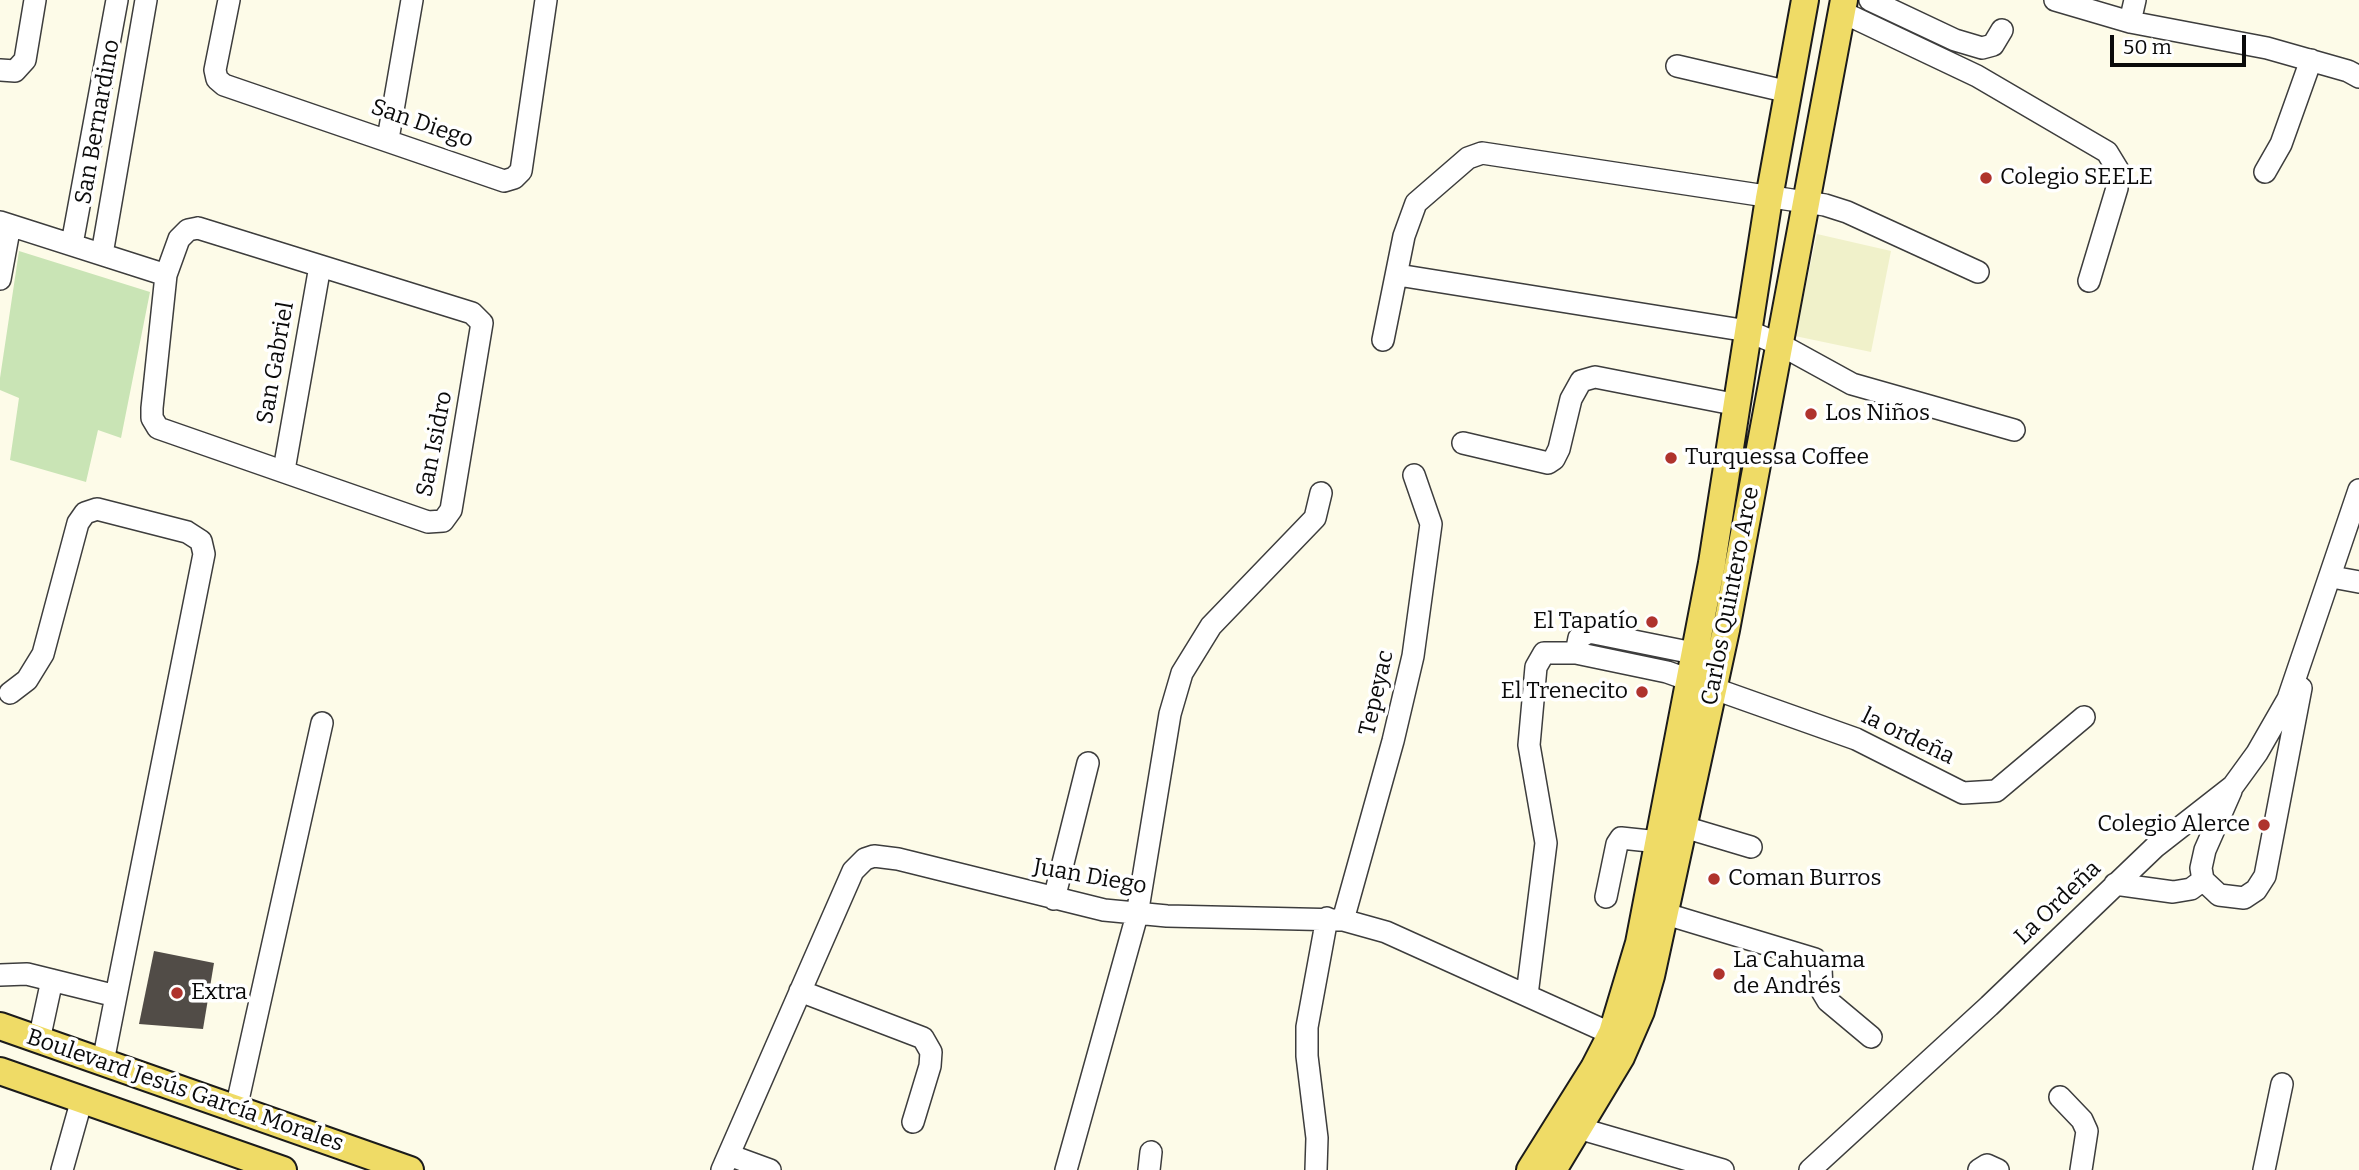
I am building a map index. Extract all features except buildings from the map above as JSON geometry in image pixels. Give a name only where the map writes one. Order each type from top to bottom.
[{"type":"main road","name":"Carlos Quintero Arce","points":[[1707,655],[1748,331],[1805,0]]},
{"type":"main road","name":"Carlos Quintero Arce","points":[[1530,1170],[1594,1068],[1620,1037],[1658,842],[1701,685],[1781,345],[1804,202],[1843,6]]},
{"type":"main road","name":"Carlos Quintero Arce","points":[[1553,1170],[1578,1128],[1651,976],[1684,827],[1701,685]]},
{"type":"main road","name":"Boulevard Jesús García Morales","points":[[0,1026],[410,1170]]},
{"type":"main road","name":"Boulevard Jesús García Morales","points":[[0,1071],[82,1099],[230,1161],[283,1170]]},
{"type":"main road","points":[[82,1099],[127,1105],[140,1095],[145,1077]]},
{"type":"street","points":[[0,70],[15,71],[25,60],[35,0]]},
{"type":"street","name":"San Bernardino","points":[[72,244],[117,0]]},
{"type":"street","name":"San Bernardino","points":[[102,254],[146,0]]},
{"type":"street","name":"San Diego","points":[[229,0],[215,71],[217,79],[224,85],[388,139],[504,181],[514,178],[521,171],[546,0]]},
{"type":"street","points":[[388,139],[411,0]]},
{"type":"street","points":[[2055,0],[2130,22],[2267,48],[2348,71],[2359,78]]},
{"type":"street","points":[[2130,22],[2135,0]]},
{"type":"street","points":[[1874,1],[1955,40],[1982,48],[1993,45],[2002,30]]},
{"type":"street","points":[[1843,6],[1977,76],[2107,152],[2118,170],[2117,188],[2089,281]]},
{"type":"street","points":[[2265,172],[2281,144],[2311,60]]},
{"type":"street","points":[[1677,66],[1789,92]]},
{"type":"street","points":[[89,150],[119,156]]},
{"type":"street","points":[[1383,341],[1404,236],[1416,203],[1468,158],[1482,153],[1804,202],[1847,212],[1978,272]]},
{"type":"street","points":[[0,279],[5,223],[166,275]]},
{"type":"street","name":"San Isidro","points":[[198,228],[320,265],[472,313],[482,323],[482,337],[451,510],[443,520],[428,522],[158,428],[152,418],[166,275],[179,239],[188,230],[198,228]]},
{"type":"street","name":"San Gabriel","points":[[284,470],[320,265]]},
{"type":"street","points":[[1398,275],[1748,331],[1781,345],[1852,384],[2014,430]]},
{"type":"street","points":[[1463,443],[1548,463],[1554,459],[1559,449],[1571,399],[1581,381],[1595,377],[1738,405]]},
{"type":"street","name":"Tepeyac","points":[[1316,1170],[1317,1138],[1307,1056],[1307,1027],[1335,919],[1394,741],[1413,656],[1431,524],[1414,475]]},
{"type":"street","name":"La Ordeña","points":[[1810,1170],[1989,1006],[2155,847],[2233,786],[2257,753],[2288,699],[2311,640],[2359,490]]},
{"type":"street","points":[[1066,1170],[1137,915],[1170,714],[1182,673],[1211,626],[1315,518],[1321,493]]},
{"type":"street","points":[[10,693],[27,680],[43,653],[78,523],[85,513],[97,509],[187,532],[201,541],[204,554],[103,1062]]},
{"type":"street","points":[[2332,577],[2359,582]]},
{"type":"street","points":[[1576,653],[1579,638],[1589,632],[1707,655]]},
{"type":"street","points":[[2233,786],[2205,849],[2201,869],[2203,880],[2219,895],[2244,898],[2256,890],[2265,876],[2311,640]]},
{"type":"street","name":"la ordeña","points":[[1527,995],[1546,843],[1529,745],[1536,667],[1544,653],[1576,653],[1620,660],[1701,685],[1856,739],[1963,793],[1996,791],[2084,718]]},
{"type":"street","points":[[236,1109],[322,723]]},
{"type":"street","points":[[1054,899],[1088,763]]},
{"type":"street","points":[[1684,827],[1751,847]]},
{"type":"street","points":[[1606,897],[1618,844],[1622,838],[1658,842]]},
{"type":"street","name":"Juan Diego","points":[[726,1163],[853,871],[865,859],[874,856],[898,859],[1054,899],[1137,915],[1335,919],[1386,932],[1620,1037]]},
{"type":"street","points":[[2115,884],[2173,892],[2191,889],[2203,880]]},
{"type":"street","points":[[1666,914],[1815,959],[1821,968],[1822,991],[1828,1001],[1871,1037]]},
{"type":"street","points":[[0,975],[27,974],[117,996]]},
{"type":"street","points":[[39,1040],[52,980]]},
{"type":"street","points":[[800,991],[923,1038],[930,1052],[930,1066],[913,1122]]},
{"type":"street","points":[[2264,1170],[2282,1084]]},
{"type":"street","points":[[2060,1097],[2082,1120],[2087,1131],[2081,1170]]},
{"type":"street","points":[[62,1170],[82,1099]]},
{"type":"street","points":[[1578,1128],[1723,1170]]},
{"type":"street","points":[[726,1163],[769,1170]]},
{"type":"street","points":[[1979,1170],[1987,1165],[1998,1170]]},
{"type":"green space","points":[[1817,234],[1891,251],[1871,352],[1795,336]]},
{"type":"green space","points":[[19,251],[150,292],[121,438],[98,430],[86,482],[10,460],[19,398],[0,390],[0,378]]},
{"type":"place","name":"Colegio SEELE","points":[[1986,178]]},
{"type":"place","name":"Los Niños","points":[[1811,414]]},
{"type":"place","name":"Turquessa Coffee","points":[[1671,458]]},
{"type":"place","name":"El Tapatío","points":[[1652,622]]},
{"type":"place","name":"El Trenecito","points":[[1642,692]]},
{"type":"place","name":"Colegio Alerce","points":[[2264,825]]},
{"type":"place","name":"Coman Burros","points":[[1714,879]]},
{"type":"place","name":"La Cahuama de Andrés","points":[[1719,974]]},
{"type":"place","name":"Extra","points":[[177,993]]}]
